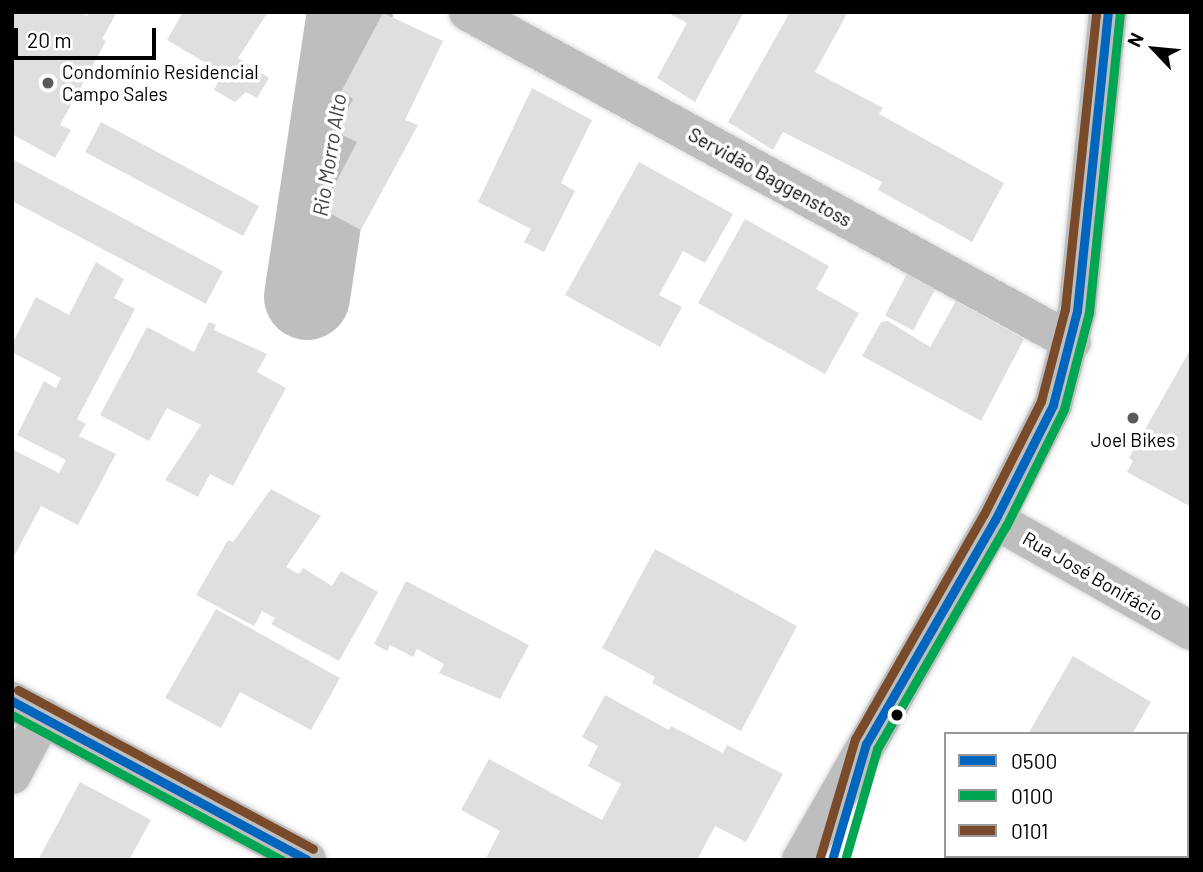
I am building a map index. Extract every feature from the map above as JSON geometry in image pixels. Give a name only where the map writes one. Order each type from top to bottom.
[{"type":"main road","name":"Servidão Baggenstoss","points":[[468,12],[1072,342]]},
{"type":"main road","points":[[801,860],[995,520],[1053,405],[1072,342],[1108,12]]},
{"type":"main road","name":"Rua José Bonifácio","points":[[995,520],[1191,631]]},
{"type":"main road","points":[[12,775],[27,709],[307,860]]},
{"type":"main road","points":[[832,860],[866,744]]},
{"type":"building","name":"Condomínio Residencial Campo Sales","points":[[12,12],[79,12],[87,16],[89,12],[117,12],[102,39],[106,41],[60,125],[71,130],[55,158],[12,134]]},
{"type":"building","points":[[183,12],[268,12],[238,58],[269,78],[257,98],[246,92],[235,102],[214,90],[223,73],[167,40]]},
{"type":"building","points":[[666,12],[744,12],[695,102],[657,78],[687,23]]},
{"type":"building","points":[[790,12],[848,12],[815,72],[883,108],[879,114],[1004,183],[972,242],[878,190],[882,182],[783,132],[773,150],[728,122]]},
{"type":"building","points":[[383,13],[443,41],[405,120],[418,125],[361,230],[322,209],[357,142],[336,132],[353,99],[341,92]]},
{"type":"building","points":[[532,88],[592,120],[561,183],[575,191],[544,252],[524,242],[531,229],[478,202]]},
{"type":"building","points":[[101,122],[259,206],[243,236],[85,152]]},
{"type":"building","points":[[12,159],[223,271],[206,304],[12,201]]},
{"type":"building","points":[[639,162],[733,214],[705,263],[683,251],[659,295],[682,307],[660,347],[565,295]]},
{"type":"building","points":[[745,219],[829,266],[816,289],[859,313],[825,374],[698,303]]},
{"type":"building","points":[[96,262],[124,279],[114,298],[135,309],[77,419],[86,424],[79,436],[116,454],[78,525],[41,506],[12,560],[12,449],[59,473],[66,460],[17,435],[44,381],[56,388],[61,378],[12,352],[12,344],[36,297],[69,315]]},
{"type":"building","points":[[907,274],[935,289],[913,331],[885,315]]},
{"type":"building","points":[[956,301],[1024,339],[981,421],[862,356],[881,322],[888,321],[930,347]]},
{"type":"building","points":[[209,322],[216,325],[214,330],[267,354],[257,372],[286,388],[233,486],[210,474],[198,497],[165,480],[201,425],[167,408],[149,441],[100,415],[147,327],[194,352]]},
{"type":"building","points":[[1191,348],[1191,507],[1127,472],[1133,461],[1129,458]]},
{"type":"building","points":[[271,489],[321,516],[286,567],[299,574],[303,568],[332,586],[341,571],[378,592],[339,661],[271,624],[275,618],[262,611],[254,626],[196,595],[228,540],[233,542]]},
{"type":"building","points":[[655,549],[797,626],[741,731],[652,683],[655,677],[602,648]]},
{"type":"building","points":[[406,581],[529,645],[500,699],[439,673],[444,664],[417,649],[413,657],[390,645],[387,651],[374,644]]},
{"type":"building","points":[[216,609],[340,678],[311,730],[240,692],[221,728],[165,698]]},
{"type":"building","points":[[1073,656],[1151,702],[1133,732],[1029,732]]},
{"type":"building","points":[[605,695],[669,730],[671,726],[723,753],[727,745],[783,774],[746,842],[715,826],[697,860],[485,860],[500,831],[461,810],[489,759],[602,820],[621,784],[588,766],[598,746],[582,737]]},
{"type":"building","points":[[80,782],[151,820],[129,860],[38,860]]},
{"type":"building","points":[[992,858],[1126,858],[1126,860]]},
{"type":"waterway","name":"Rio Morro Alto","points":[[307,297],[350,12]]},
{"type":"transit line","name":"0101","points":[[820,857],[855,739],[984,514],[1041,401],[1065,309],[1096,12]]},
{"type":"transit line","name":"0500","points":[[832,860],[866,744],[995,520],[1053,405],[1077,311],[1108,12]]},
{"type":"transit line","name":"0100","points":[[845,860],[877,749],[1006,526],[1064,409],[1089,312],[1120,13]]},
{"type":"transit line","name":"0101","points":[[18,690],[313,849]]},
{"type":"transit line","name":"0500","points":[[12,701],[307,860]]},
{"type":"transit line","name":"0100","points":[[12,715],[281,860]]},
{"type":"place","name":"Condomínio Residencial Campo Sales","points":[[48,83]]},
{"type":"place","name":"Joel Bikes","points":[[1133,418]]}]
